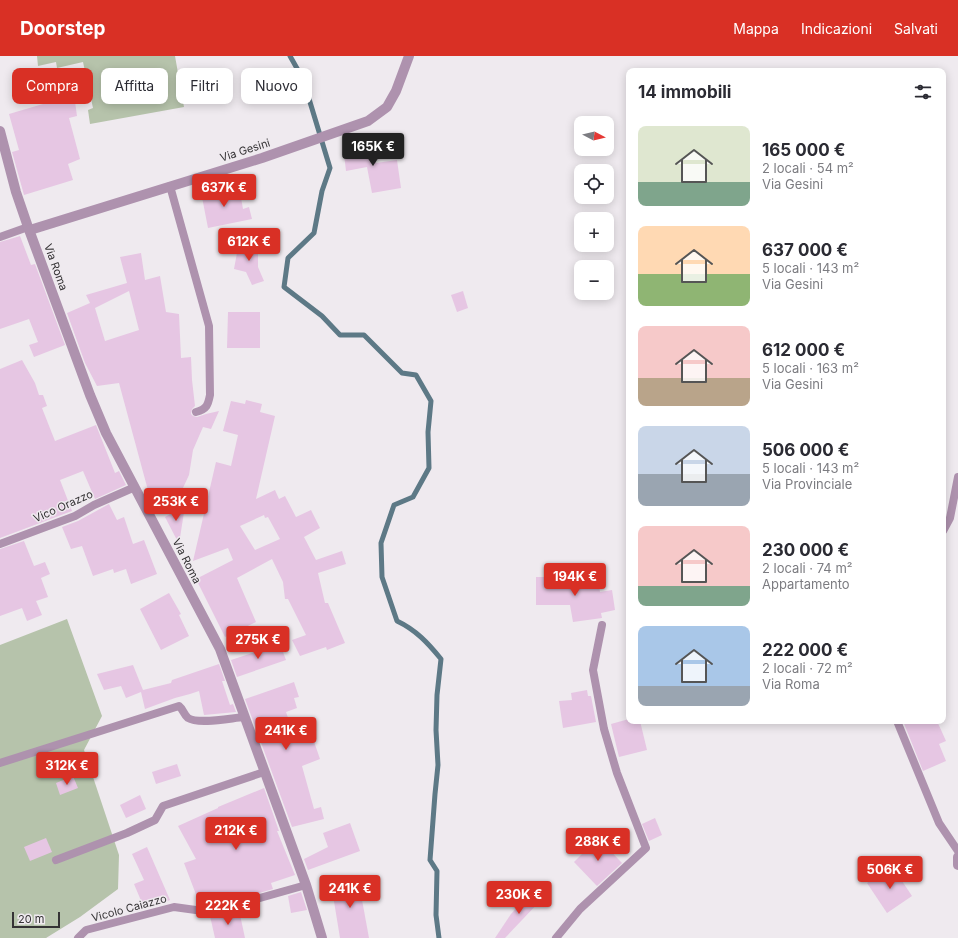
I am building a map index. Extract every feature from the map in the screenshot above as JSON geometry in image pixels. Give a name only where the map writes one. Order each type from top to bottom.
[{"type":"street","name":"Via Gesini","points":[[29,228],[262,158],[368,121],[388,107],[396,91],[409,56]]},
{"type":"street","name":"Via Roma","points":[[0,131],[16,192],[90,395],[106,433],[220,649],[306,885],[322,938]]},
{"type":"street","points":[[958,857],[958,865]]},
{"type":"lane","points":[[170,186],[210,326],[209,403],[203,410],[196,412]]},
{"type":"lane","points":[[0,237],[29,228]]},
{"type":"lane","points":[[946,525],[950,518],[958,477]]},
{"type":"lane","name":"Vico Orazzo","points":[[0,544],[75,516],[94,505],[135,487]]},
{"type":"lane","points":[[556,938],[580,909],[646,848],[617,773],[603,722],[593,670],[602,625]]},
{"type":"lane","points":[[0,763],[179,706],[182,708],[186,717],[191,720],[203,721],[244,717]]},
{"type":"lane","points":[[898,724],[939,823],[958,851]]},
{"type":"lane","points":[[56,860],[127,833],[155,820],[163,806],[264,772]]},
{"type":"lane","name":"Vicolo Caiazzo","points":[[78,938],[86,930],[174,907],[203,911],[221,909],[306,885]]},
{"type":"green space","points":[[37,56],[175,56],[177,68],[176,104],[183,104],[184,107],[90,124],[88,110],[93,108],[93,68],[84,68],[83,62],[57,68],[56,62],[38,66]]},
{"type":"green space","points":[[67,619],[102,716],[84,750],[119,855],[118,889],[80,917],[46,938],[0,938],[0,645]]},
{"type":"building","points":[[43,104],[75,104],[77,116],[69,118],[80,159],[68,164],[73,180],[24,195],[12,152],[19,150],[9,114]]},
{"type":"building","points":[[372,141],[376,163],[397,160],[401,188],[372,193],[367,167],[346,171],[343,146]]},
{"type":"building","points":[[223,188],[225,195],[240,192],[243,209],[249,207],[252,219],[208,228],[201,192]]},
{"type":"building","points":[[20,236],[31,265],[35,264],[65,345],[34,357],[29,345],[38,342],[29,319],[0,329],[0,242]]},
{"type":"building","points":[[239,242],[255,242],[255,254],[258,254],[258,267],[264,281],[252,285],[246,272],[234,269]]},
{"type":"building","points":[[141,253],[145,280],[160,276],[166,312],[179,314],[181,358],[191,357],[195,406],[192,409],[191,414],[197,417],[219,411],[211,429],[203,427],[193,450],[189,475],[175,505],[149,494],[119,383],[97,386],[85,363],[67,313],[90,303],[86,295],[127,283],[120,257]],"holes":[[[129,291],[139,330],[105,341],[95,308]]]},
{"type":"building","points":[[463,291],[468,308],[457,312],[451,295]]},
{"type":"building","points":[[228,312],[260,312],[260,348],[227,348]]},
{"type":"building","points":[[22,360],[35,383],[39,395],[43,395],[47,406],[42,408],[55,441],[96,425],[115,473],[119,471],[126,485],[95,499],[83,471],[60,480],[72,511],[0,538],[0,369]]},
{"type":"building","points":[[246,400],[262,404],[260,412],[275,416],[256,499],[275,490],[279,499],[285,496],[296,517],[311,510],[320,528],[304,537],[316,560],[342,551],[346,564],[318,573],[325,603],[328,603],[345,643],[327,650],[326,647],[300,656],[292,640],[306,635],[288,599],[285,599],[283,582],[272,559],[237,578],[256,622],[225,637],[196,579],[233,560],[228,548],[193,561],[216,462],[231,466],[238,435],[223,431],[231,401],[245,404]],"holes":[[[264,515],[265,518],[268,517],[280,539],[255,550],[240,526]]]},
{"type":"building","points":[[109,504],[117,520],[124,517],[133,544],[144,540],[157,574],[131,584],[126,569],[114,573],[113,569],[93,576],[82,546],[71,549],[62,527],[78,521]]},
{"type":"building","points":[[185,506],[179,544],[165,517]]},
{"type":"building","points":[[24,541],[34,566],[45,562],[50,574],[41,578],[48,597],[36,601],[42,615],[27,621],[22,608],[0,616],[0,549]]},
{"type":"building","points":[[536,577],[558,577],[558,584],[598,578],[600,592],[612,590],[615,610],[601,613],[602,618],[573,622],[570,605],[536,605]]},
{"type":"building","points":[[169,593],[181,614],[179,615],[189,636],[161,650],[140,609]]},
{"type":"building","points":[[280,644],[286,660],[237,677],[231,660]]},
{"type":"building","points":[[219,664],[225,681],[222,681],[230,705],[233,704],[236,712],[204,715],[199,691],[145,709],[141,692],[126,698],[121,686],[104,690],[97,674],[133,665],[143,690],[171,683],[172,680]]},
{"type":"building","points":[[294,682],[299,697],[294,698],[297,708],[286,712],[294,735],[310,730],[320,759],[302,766],[314,809],[321,807],[324,819],[292,827],[245,699]]},
{"type":"building","points":[[587,690],[588,696],[591,696],[596,722],[563,728],[559,701],[572,700],[571,693]]},
{"type":"building","points":[[626,720],[626,724],[641,724],[647,750],[619,757],[611,724]]},
{"type":"building","points":[[904,724],[938,724],[946,741],[939,744],[946,761],[923,771]]},
{"type":"building","points":[[177,764],[181,776],[156,784],[152,772]]},
{"type":"building","points":[[73,776],[78,788],[60,795],[56,783]]},
{"type":"building","points":[[264,788],[279,831],[277,831],[295,875],[271,883],[273,889],[220,904],[200,905],[184,863],[196,859],[178,826],[218,807]]},
{"type":"building","points":[[140,795],[146,809],[126,818],[120,805]]},
{"type":"building","points":[[655,818],[662,835],[649,841],[642,824]]},
{"type":"building","points":[[350,823],[360,851],[308,870],[304,859],[328,847],[323,833]]},
{"type":"building","points":[[46,838],[52,852],[30,861],[24,847]]},
{"type":"building","points":[[598,838],[622,863],[597,886],[574,862]]},
{"type":"building","points":[[147,847],[170,900],[157,906],[153,898],[142,903],[134,884],[144,880],[132,854]]},
{"type":"building","points":[[892,866],[912,896],[887,913],[867,883]]},
{"type":"building","points":[[358,878],[369,938],[340,938],[331,883]]},
{"type":"building","points":[[532,891],[541,900],[505,938],[495,938],[511,914]]},
{"type":"building","points":[[301,892],[307,910],[291,913],[288,896]]},
{"type":"building","points":[[239,910],[245,938],[215,938],[210,916]]},
{"type":"waterway","points":[[290,56],[303,79],[330,168],[322,191],[314,233],[288,258],[284,287],[322,316],[340,335],[364,335],[402,373],[416,375],[431,401],[428,432],[429,468],[413,497],[394,505],[381,543],[382,577],[397,621],[410,628],[421,637],[441,659],[437,695],[436,730],[438,765],[430,860],[437,871],[436,915],[439,938]]}]
